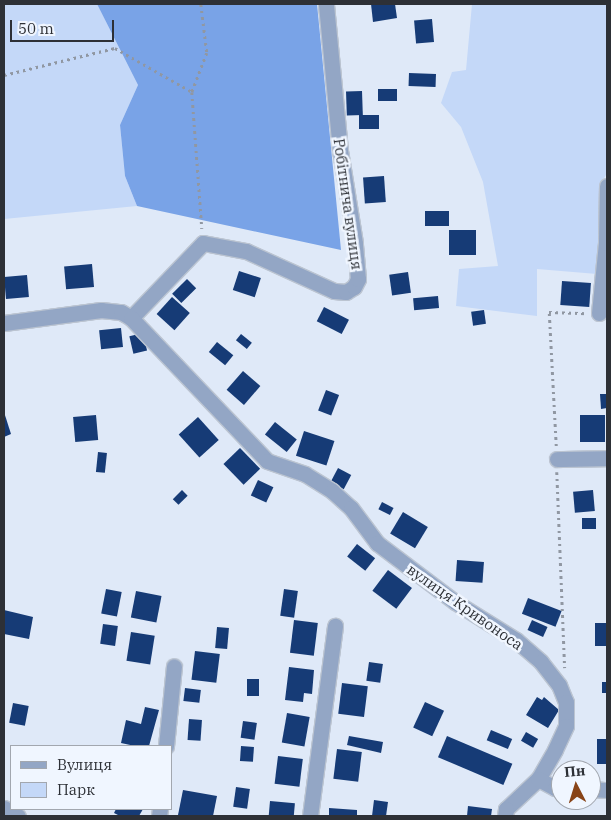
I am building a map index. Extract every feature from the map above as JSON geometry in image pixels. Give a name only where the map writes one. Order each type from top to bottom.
[{"type":"street","name":"Робітнича вулиця","points":[[204,243],[246,251],[334,291],[346,292],[354,287],[358,279],[355,243],[340,150],[326,4]]},
{"type":"street","points":[[599,313],[605,280],[607,186]]},
{"type":"street","points":[[131,318],[204,243]]},
{"type":"street","name":"вулиця Кривоноса","points":[[4,323],[101,310],[121,312],[131,318],[267,461],[305,474],[332,491],[351,508],[377,543],[455,602],[516,640],[540,662],[559,685],[566,702],[566,726],[538,779],[506,809],[504,816]]},
{"type":"street","points":[[557,459],[607,458]]},
{"type":"street","points":[[310,816],[335,626]]},
{"type":"street","points":[[166,745],[174,666]]},
{"type":"street","points":[[538,779],[551,786]]},
{"type":"street","points":[[4,808],[18,816]]},
{"type":"path","points":[[201,4],[207,53],[192,92],[204,243]]},
{"type":"path","points":[[4,75],[115,48],[192,92]]},
{"type":"path","points":[[565,673],[549,312],[599,313]]},
{"type":"green space","points":[[4,4],[97,4],[138,85],[120,125],[125,176],[137,206],[4,219]]},
{"type":"green space","points":[[472,4],[607,4],[607,173],[601,184],[597,274],[537,269],[537,316],[456,306],[459,269],[498,266],[483,182],[461,127],[441,103],[452,72],[466,70]]},
{"type":"shaded area","points":[[97,4],[317,4],[341,250],[137,206],[125,176],[120,125],[138,85]]},
{"type":"building","points":[[371,4],[395,4],[397,18],[373,22]]},
{"type":"building","points":[[432,19],[434,42],[416,43],[414,21]]},
{"type":"building","points":[[409,73],[436,74],[436,87],[409,86]]},
{"type":"building","points":[[378,89],[397,89],[397,101],[378,101]]},
{"type":"building","points":[[362,91],[363,115],[347,116],[346,92]]},
{"type":"building","points":[[359,115],[379,115],[379,129],[359,129]]},
{"type":"building","points":[[384,176],[386,202],[365,203],[363,177]]},
{"type":"building","points":[[425,211],[449,211],[449,226],[425,226]]},
{"type":"building","points":[[449,230],[476,230],[476,255],[449,255]]},
{"type":"building","points":[[92,264],[94,287],[66,289],[64,266]]},
{"type":"building","points":[[239,271],[261,278],[255,297],[233,290]]},
{"type":"building","points":[[408,272],[411,293],[392,295],[389,275]]},
{"type":"building","points":[[27,275],[29,297],[6,299],[4,277]]},
{"type":"building","points":[[187,279],[196,288],[181,303],[172,294]]},
{"type":"building","points":[[562,281],[591,283],[589,307],[560,305]]},
{"type":"building","points":[[438,296],[439,308],[414,310],[413,298]]},
{"type":"building","points":[[172,297],[190,313],[174,330],[157,314]]},
{"type":"building","points":[[324,307],[349,320],[342,334],[317,321]]},
{"type":"building","points":[[484,310],[486,324],[473,326],[471,312]]},
{"type":"building","points":[[121,328],[123,347],[101,349],[99,330]]},
{"type":"building","points":[[143,333],[147,351],[133,354],[129,336]]},
{"type":"building","points":[[241,334],[252,343],[247,349],[236,340]]},
{"type":"building","points":[[217,342],[233,355],[225,365],[209,352]]},
{"type":"building","points":[[243,371],[260,386],[244,405],[227,390]]},
{"type":"building","points":[[326,390],[339,395],[331,416],[318,411]]},
{"type":"building","points":[[600,394],[607,394],[607,408],[601,409]]},
{"type":"building","points":[[4,412],[11,434],[4,437]]},
{"type":"building","points":[[96,415],[98,440],[75,442],[73,417]]},
{"type":"building","points":[[580,415],[605,415],[605,442],[580,442]]},
{"type":"building","points":[[198,417],[219,440],[199,457],[179,434]]},
{"type":"building","points":[[275,422],[297,440],[287,452],[265,434]]},
{"type":"building","points":[[304,431],[334,441],[326,466],[296,456]]},
{"type":"building","points":[[240,448],[260,469],[244,485],[223,464]]},
{"type":"building","points":[[98,452],[107,453],[105,473],[96,472]]},
{"type":"building","points":[[338,468],[351,475],[344,489],[330,482]]},
{"type":"building","points":[[258,480],[273,487],[266,503],[251,495]]},
{"type":"building","points":[[182,490],[188,496],[178,505],[173,499]]},
{"type":"building","points":[[593,490],[595,511],[575,513],[573,492]]},
{"type":"building","points":[[382,502],[394,508],[390,515],[378,509]]},
{"type":"building","points":[[403,512],[428,527],[415,548],[390,533]]},
{"type":"building","points":[[582,518],[596,518],[596,529],[582,529]]},
{"type":"building","points":[[357,544],[375,558],[365,571],[347,557]]},
{"type":"building","points":[[457,560],[484,562],[482,583],[456,581]]},
{"type":"building","points":[[388,570],[412,588],[396,609],[372,591]]},
{"type":"building","points":[[106,589],[122,592],[117,617],[101,614]]},
{"type":"building","points":[[284,589],[298,591],[294,618],[280,616]]},
{"type":"building","points":[[136,591],[162,596],[156,622],[131,618]]},
{"type":"building","points":[[528,598],[562,611],[556,627],[522,614]]},
{"type":"building","points":[[4,610],[33,617],[29,639],[4,634]]},
{"type":"building","points":[[294,620],[318,623],[314,656],[290,653]]},
{"type":"building","points":[[532,620],[548,627],[543,637],[528,630]]},
{"type":"building","points":[[595,623],[607,623],[607,646],[595,646]]},
{"type":"building","points":[[103,624],[118,626],[115,646],[100,644]]},
{"type":"building","points":[[217,627],[229,628],[227,649],[215,648]]},
{"type":"building","points":[[131,632],[155,636],[150,664],[126,661]]},
{"type":"building","points":[[195,651],[220,654],[216,683],[191,680]]},
{"type":"building","points":[[369,662],[383,664],[380,683],[366,681]]},
{"type":"building","points":[[289,667],[314,670],[312,694],[304,693],[303,702],[285,700]]},
{"type":"building","points":[[247,679],[259,679],[259,696],[247,696]]},
{"type":"building","points":[[602,682],[607,682],[607,693],[602,693]]},
{"type":"building","points":[[342,683],[368,686],[364,717],[338,714]]},
{"type":"building","points":[[185,688],[201,690],[199,703],[183,701]]},
{"type":"building","points":[[537,697],[542,700],[544,697],[559,710],[548,728],[526,715]]},
{"type":"building","points":[[425,702],[444,711],[432,736],[413,727]]},
{"type":"building","points":[[13,703],[29,706],[25,726],[9,723]]},
{"type":"building","points":[[145,707],[159,710],[149,745],[121,743],[126,720],[141,724]]},
{"type":"building","points":[[287,713],[310,717],[304,747],[282,743]]},
{"type":"building","points":[[189,719],[202,720],[201,741],[188,740]]},
{"type":"building","points":[[243,721],[257,723],[254,740],[241,738]]},
{"type":"building","points":[[491,730],[512,739],[508,749],[487,740]]},
{"type":"building","points":[[526,732],[538,739],[533,748],[521,741]]},
{"type":"building","points":[[349,736],[383,742],[381,753],[347,745]]},
{"type":"building","points":[[447,736],[512,764],[503,785],[438,757]]},
{"type":"building","points":[[597,739],[607,739],[607,764],[601,764],[601,760],[597,760]]},
{"type":"building","points":[[241,746],[254,747],[253,762],[240,761]]},
{"type":"building","points":[[337,749],[362,752],[358,782],[333,779]]},
{"type":"building","points":[[278,756],[303,759],[299,787],[275,784]]},
{"type":"building","points":[[236,787],[250,789],[247,809],[233,807]]},
{"type":"building","points":[[183,790],[217,796],[213,816],[178,815]]},
{"type":"building","points":[[374,800],[388,802],[386,816],[372,816]]},
{"type":"building","points":[[270,801],[295,803],[294,816],[269,816]]},
{"type":"building","points":[[468,806],[492,809],[491,816],[467,816]]},
{"type":"building","points":[[329,808],[357,810],[357,816],[329,816]]},
{"type":"building","points":[[116,810],[142,810],[139,816],[120,816],[114,813]]}]
